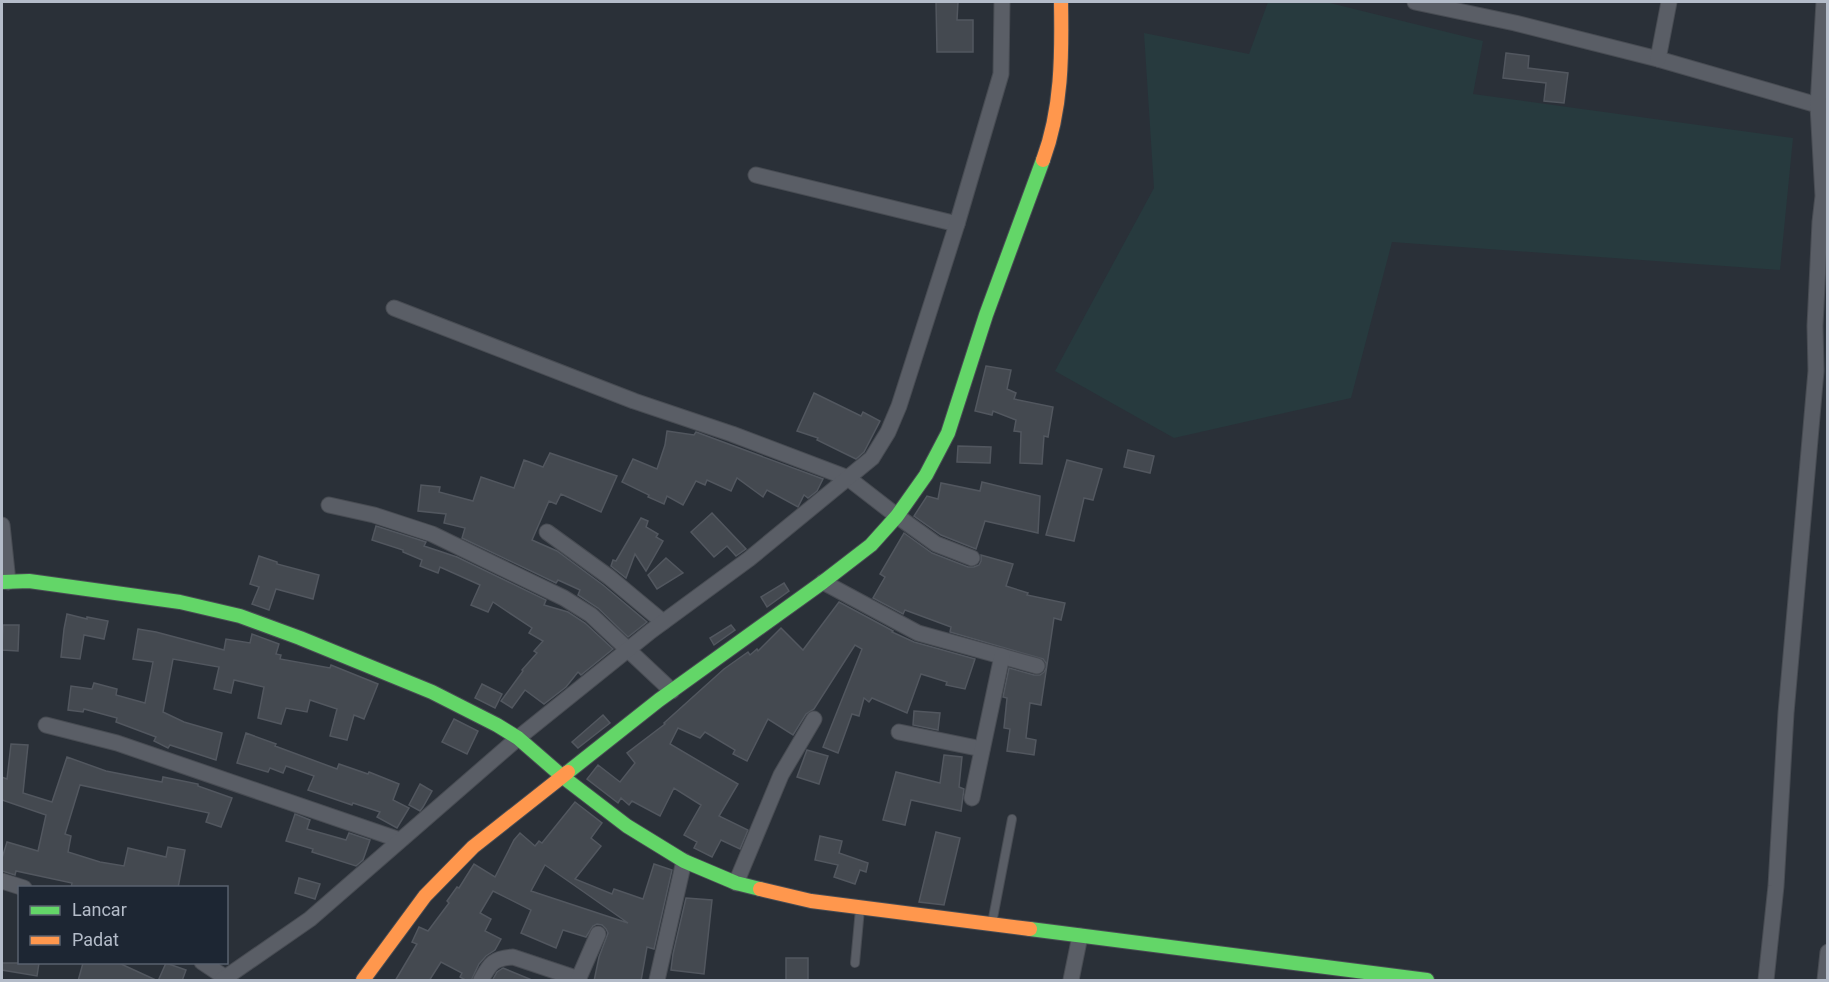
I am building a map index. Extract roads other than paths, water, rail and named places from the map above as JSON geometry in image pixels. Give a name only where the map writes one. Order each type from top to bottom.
[{"type":"street","points":[[203,964],[226,980],[310,919],[400,840],[663,622],[852,481],[872,458],[888,432],[899,406],[957,224],[1001,74],[1002,2]]},
{"type":"street","points":[[363,981],[424,896],[473,847],[559,772],[823,582],[871,545],[897,516],[926,475],[948,433],[986,315],[1047,150],[1056,112],[1062,57],[1062,2]]},
{"type":"street","points":[[1414,2],[1515,23],[1658,59],[1823,107]]},
{"type":"street","points":[[1658,59],[1669,2]]},
{"type":"street","points":[[1766,981],[1776,886],[1786,713],[1822,372],[1815,326],[1823,196],[1824,2]]},
{"type":"street","points":[[756,175],[957,224]]},
{"type":"street","points":[[394,308],[634,401],[732,434],[852,481],[936,544],[972,558]]},
{"type":"street","points":[[329,505],[374,515],[432,534],[542,586],[591,615],[672,691]]},
{"type":"street","points":[[2,525],[5,582],[29,582],[180,602],[240,616],[309,641],[432,692],[497,725],[522,741],[627,826],[684,861],[736,883],[811,901],[1427,981]]},
{"type":"street","points":[[547,532],[609,577],[663,622]]},
{"type":"street","points":[[823,582],[918,633],[1037,666]]},
{"type":"street","points":[[972,798],[1002,656]]},
{"type":"street","points":[[736,883],[781,775],[814,719]]},
{"type":"street","points":[[46,725],[117,743],[400,840]]},
{"type":"street","points":[[899,732],[982,749]]},
{"type":"street","points":[[657,981],[684,861]]},
{"type":"street","points":[[2,881],[18,886]]},
{"type":"street","points":[[481,981],[489,964],[496,960],[513,957],[579,980],[598,934]]},
{"type":"street","points":[[1071,981],[1080,936]]},
{"type":"street","points":[[1825,981],[1827,952]]},
{"type":"lane","points":[[992,925],[1012,819]]},
{"type":"lane","points":[[855,963],[860,907]]}]
